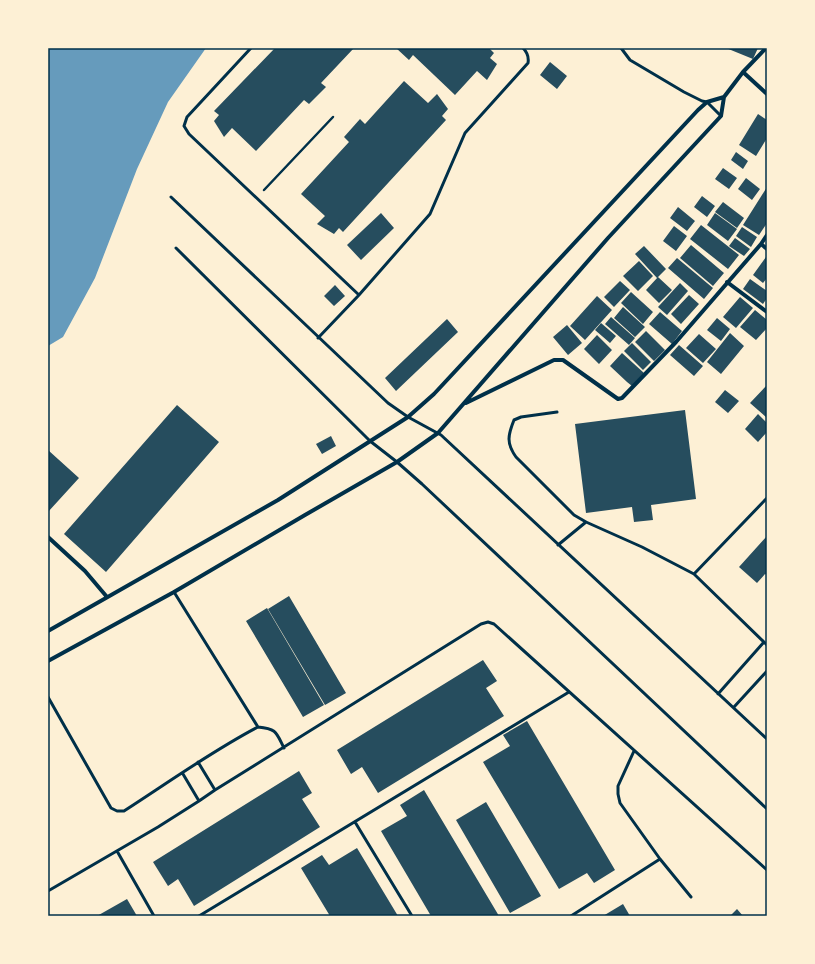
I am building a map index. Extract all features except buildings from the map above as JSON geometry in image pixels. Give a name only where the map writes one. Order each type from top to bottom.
[{"type":"street","points":[[48,661],[174,592],[397,462],[438,433],[608,238],[721,116],[724,97],[743,72],[766,48]]},
{"type":"street","points":[[743,72],[767,94]]},
{"type":"street","points":[[48,631],[278,500],[408,417],[434,394],[707,102],[724,97]]},
{"type":"street","points":[[464,403],[554,360],[560,359],[567,362],[613,396],[621,399],[676,342],[761,244],[767,235]]},
{"type":"street","points":[[761,244],[767,249]]},
{"type":"street","points":[[727,282],[767,312]]},
{"type":"street","points":[[48,537],[85,572],[107,597]]},
{"type":"lane","points":[[251,48],[187,117],[184,126],[189,134],[359,295]]},
{"type":"lane","points":[[318,338],[359,295],[430,214],[465,133],[528,63],[529,58],[523,48]]},
{"type":"lane","points":[[621,48],[630,60],[684,92],[707,102],[721,116]]},
{"type":"lane","points":[[171,197],[388,403],[408,417],[438,433],[767,739]]},
{"type":"lane","points":[[176,248],[370,441],[422,484],[767,809]]},
{"type":"lane","points":[[557,412],[521,417],[514,420],[508,439],[510,449],[516,457],[574,515],[586,522],[642,547],[694,574],[766,643],[718,694]]},
{"type":"lane","points":[[694,574],[767,498]]},
{"type":"lane","points":[[558,545],[586,522]]},
{"type":"lane","points":[[174,592],[258,727]]},
{"type":"lane","points":[[48,891],[158,827],[481,624],[488,622],[494,624],[767,870]]},
{"type":"lane","points":[[734,707],[767,670]]},
{"type":"lane","points":[[199,916],[569,692]]},
{"type":"lane","points":[[48,697],[111,808],[118,811],[124,810],[182,774],[198,762],[258,727],[272,729],[278,735],[284,748]]},
{"type":"lane","points":[[634,751],[618,786],[620,803],[660,858],[691,897]]},
{"type":"lane","points":[[198,762],[215,790]]},
{"type":"lane","points":[[182,774],[199,800]]},
{"type":"lane","points":[[355,822],[412,916]]},
{"type":"lane","points":[[117,851],[154,916]]},
{"type":"lane","points":[[571,916],[660,858]]},
{"type":"path","points":[[257,198],[333,117]]},
{"type":"water","points":[[48,48],[206,48],[168,102],[137,169],[95,278],[63,337],[48,346]]}]
